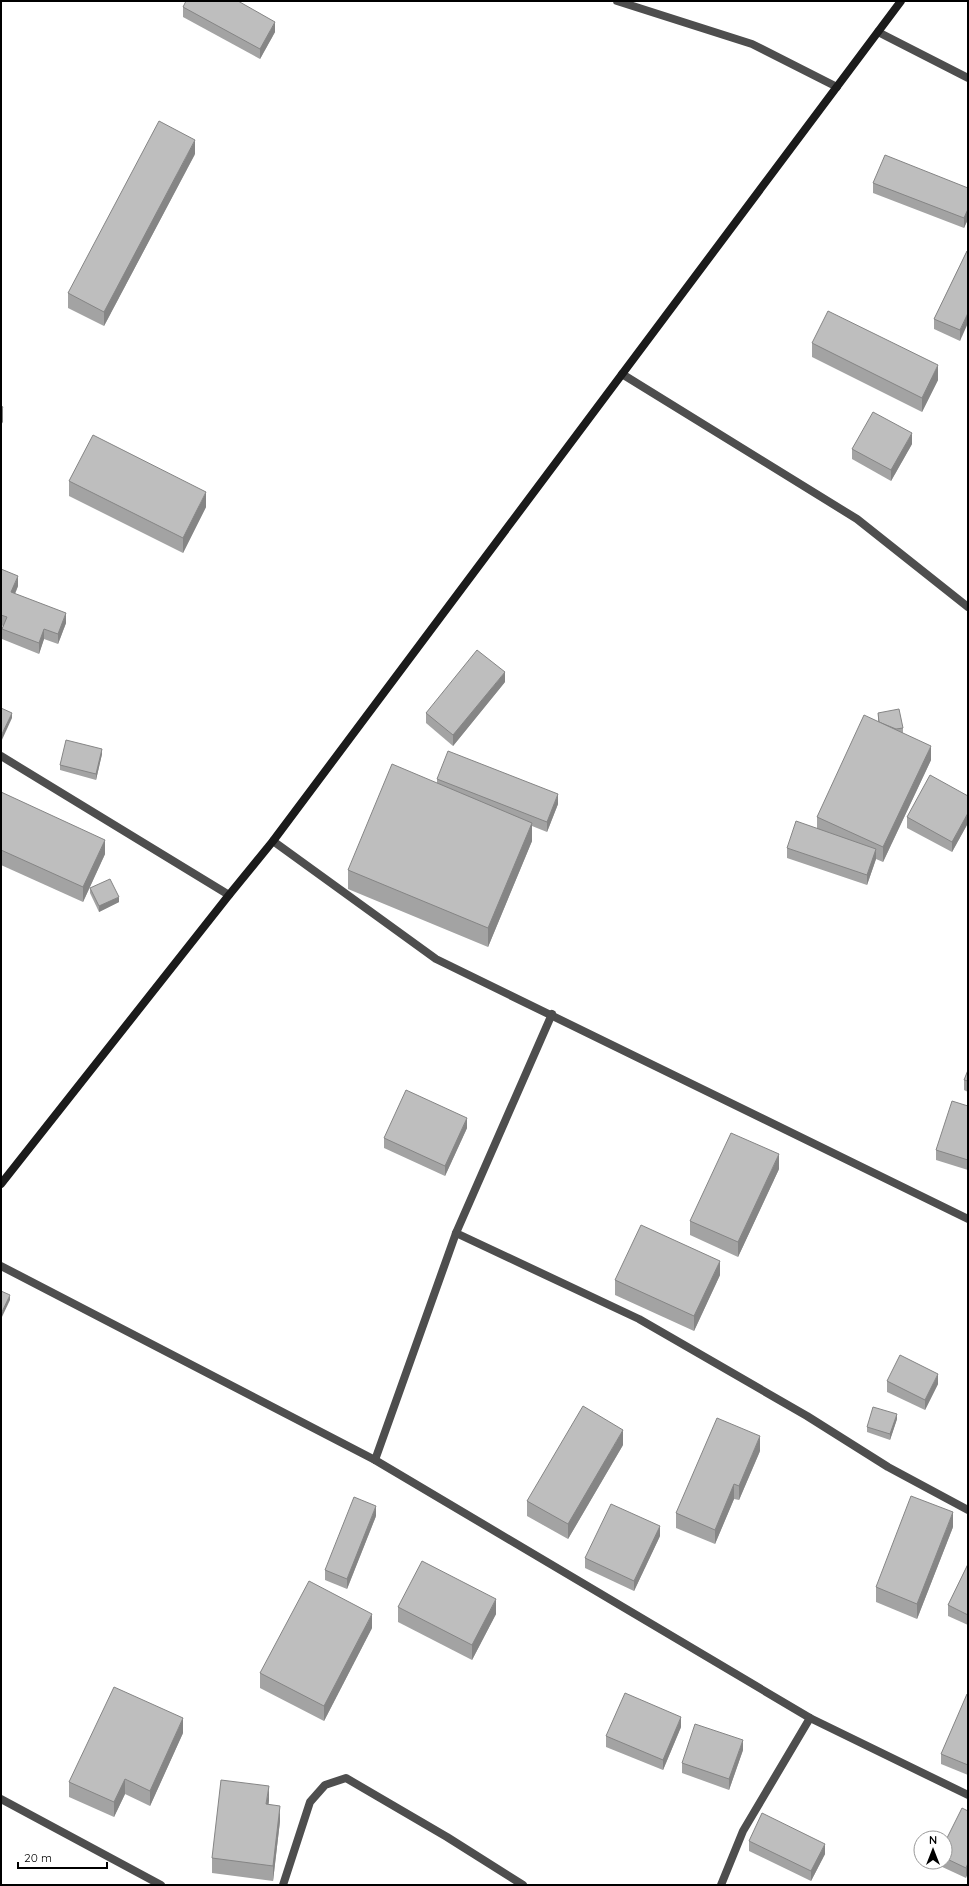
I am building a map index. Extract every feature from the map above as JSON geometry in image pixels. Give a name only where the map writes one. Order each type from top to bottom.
[{"type":"main road","points":[[1,1184],[229,895],[273,842],[901,1]]},
{"type":"street","points":[[617,1],[752,44],[837,87]]},
{"type":"street","points":[[878,32],[968,78]]},
{"type":"street","points":[[622,374],[857,519],[968,607]]},
{"type":"street","points":[[1,756],[229,895]]},
{"type":"street","points":[[273,842],[436,959],[552,1014],[968,1219]]},
{"type":"street","points":[[375,1460],[456,1233],[552,1014]]},
{"type":"street","points":[[456,1233],[639,1320],[807,1416],[888,1467],[968,1510]]},
{"type":"street","points":[[1,1266],[375,1460],[810,1718],[968,1795]]},
{"type":"street","points":[[721,1885],[743,1831],[810,1718]]},
{"type":"street","points":[[283,1885],[310,1802],[325,1785],[346,1778],[447,1837],[523,1885]]},
{"type":"street","points":[[1,1799],[161,1885]]},
{"type":"building","points":[[186,1],[238,1],[275,22],[260,49],[183,7]]},
{"type":"building","points":[[159,121],[195,140],[104,312],[68,293]]},
{"type":"building","points":[[885,155],[968,188],[968,209],[964,218],[873,183]]},
{"type":"building","points":[[967,251],[968,313],[960,330],[934,319]]},
{"type":"building","points":[[828,311],[938,365],[922,398],[812,343]]},
{"type":"building","points":[[873,412],[912,433],[891,470],[852,449]]},
{"type":"building","points":[[93,435],[206,492],[183,538],[69,481]]},
{"type":"building","points":[[1,569],[18,576],[11,592],[66,613],[58,634],[44,629],[39,643],[2,629],[7,617],[1,615]]},
{"type":"building","points":[[477,650],[505,672],[453,735],[426,713]]},
{"type":"building","points":[[1,708],[12,713],[1,736]]},
{"type":"building","points":[[899,709],[903,728],[896,729],[879,722],[878,713]]},
{"type":"building","points":[[864,715],[931,746],[883,847],[817,817]]},
{"type":"building","points":[[66,740],[102,749],[96,774],[60,765]]},
{"type":"building","points":[[448,751],[558,794],[547,822],[437,779]]},
{"type":"building","points":[[392,764],[532,823],[488,928],[348,870]]},
{"type":"building","points":[[930,775],[968,796],[968,813],[952,842],[907,817]]},
{"type":"building","points":[[1,792],[105,840],[83,887],[1,850]]},
{"type":"building","points":[[796,821],[876,849],[867,875],[787,848]]},
{"type":"building","points":[[110,879],[119,897],[99,906],[90,888]]},
{"type":"building","points":[[968,1070],[968,1081],[964,1080]]},
{"type":"building","points":[[406,1090],[467,1118],[445,1166],[384,1138]]},
{"type":"building","points":[[952,1101],[968,1106],[968,1160],[936,1150]]},
{"type":"building","points":[[731,1133],[779,1154],[738,1242],[690,1221]]},
{"type":"building","points":[[641,1225],[720,1261],[694,1316],[615,1280]]},
{"type":"building","points":[[1,1291],[10,1295],[1,1314]]},
{"type":"building","points":[[900,1355],[938,1374],[925,1400],[887,1381]]},
{"type":"building","points":[[583,1406],[623,1430],[568,1524],[527,1501]]},
{"type":"building","points":[[873,1407],[897,1414],[890,1434],[867,1427]]},
{"type":"building","points":[[717,1418],[760,1436],[739,1486],[734,1484],[715,1530],[676,1513]]},
{"type":"building","points":[[911,1496],[953,1512],[917,1604],[876,1587]]},
{"type":"building","points":[[354,1497],[376,1506],[347,1579],[325,1570]]},
{"type":"building","points":[[611,1504],[660,1526],[634,1581],[585,1558]]},
{"type":"building","points":[[422,1561],[496,1599],[472,1645],[398,1607]]},
{"type":"building","points":[[968,1564],[968,1615],[948,1605]]},
{"type":"building","points":[[309,1581],[372,1614],[324,1706],[260,1673]]},
{"type":"building","points":[[114,1687],[183,1718],[150,1791],[125,1779],[114,1802],[69,1782]]},
{"type":"building","points":[[625,1693],[681,1717],[663,1760],[606,1736]]},
{"type":"building","points":[[968,1694],[968,1765],[941,1754]]},
{"type":"building","points":[[695,1724],[743,1740],[729,1779],[682,1763]]},
{"type":"building","points":[[221,1780],[269,1786],[266,1804],[280,1806],[273,1866],[212,1858]]},
{"type":"building","points":[[962,1808],[968,1811],[968,1863],[966,1868],[953,1862],[953,1830],[951,1830]]},
{"type":"building","points":[[762,1813],[825,1844],[811,1871],[749,1841]]}]
